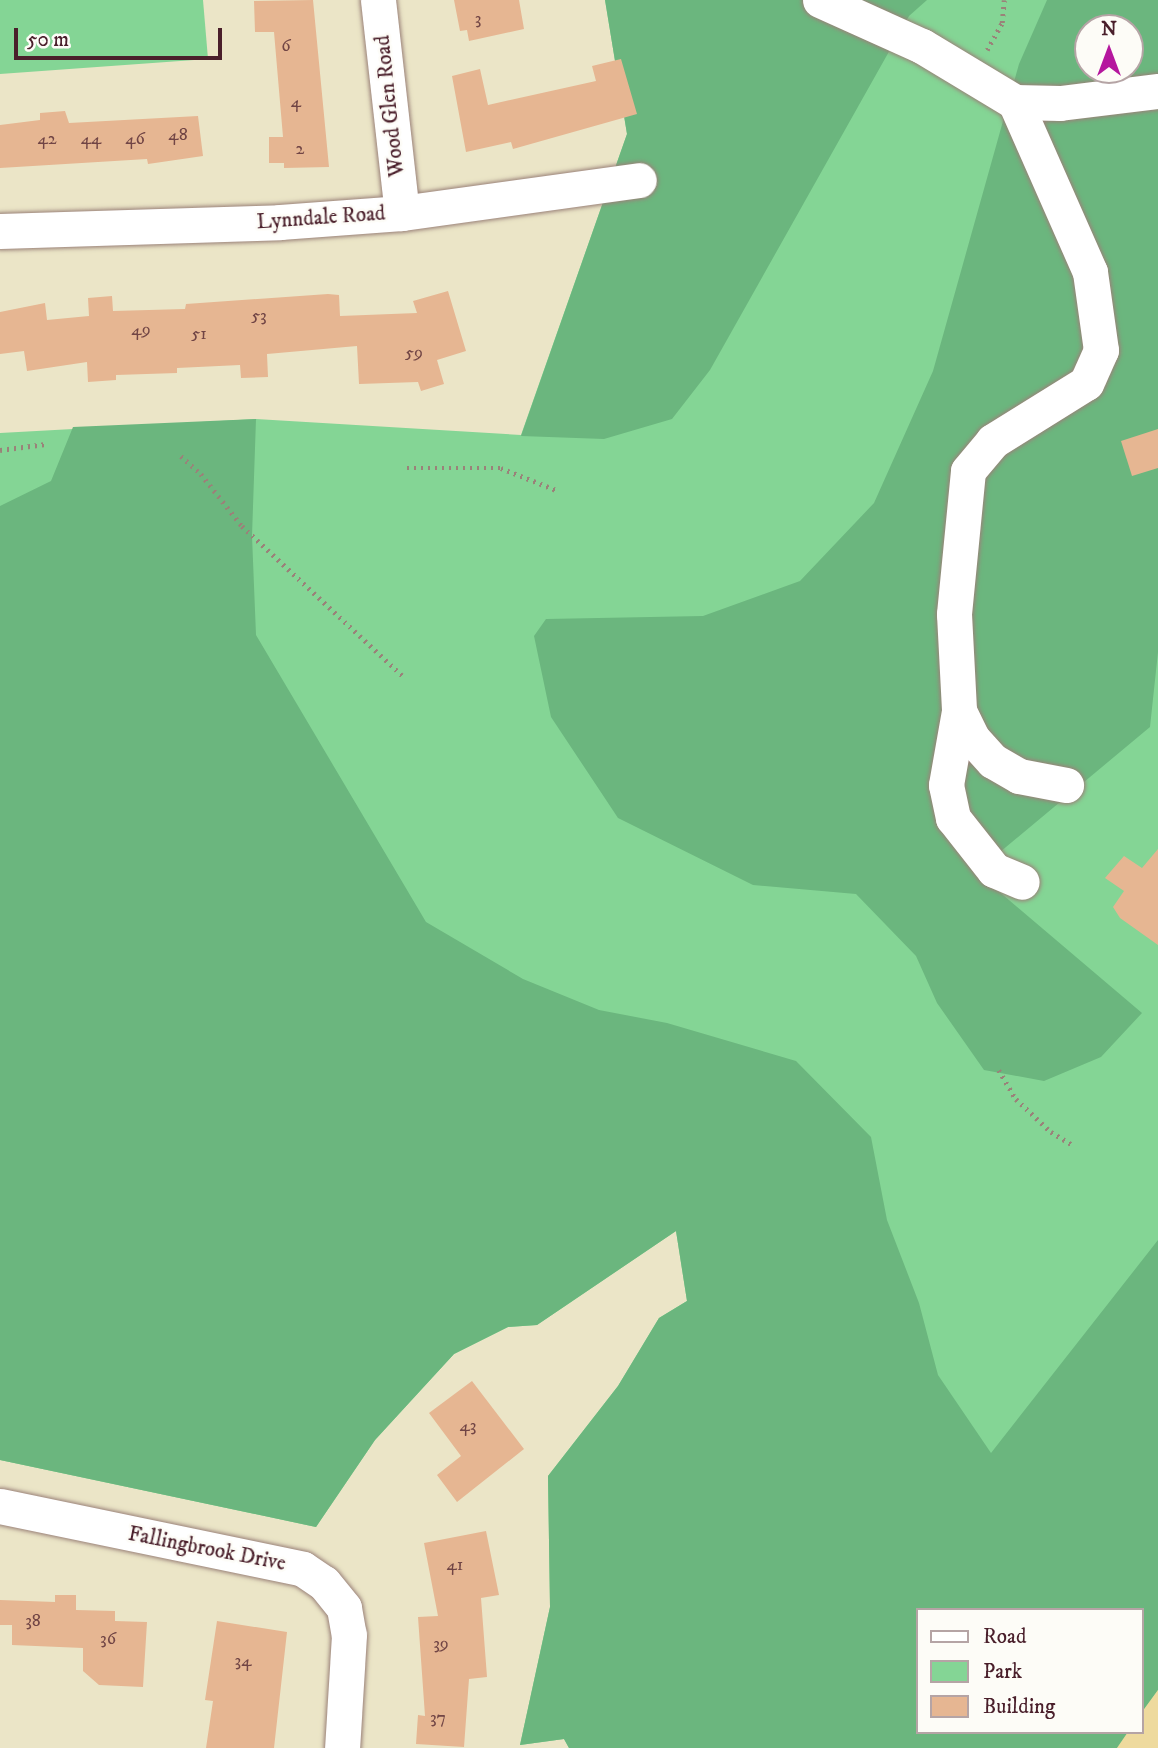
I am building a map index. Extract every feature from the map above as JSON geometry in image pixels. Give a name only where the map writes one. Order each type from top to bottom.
[{"type":"street","name":"Wood Glen Road","points":[[378,0],[402,213]]},
{"type":"street","points":[[820,0],[973,74],[1015,102],[1060,103],[1158,91]]},
{"type":"street","points":[[1015,102],[1090,272],[1101,350],[1086,383],[993,441],[968,471],[954,614],[959,711],[946,785],[953,818],[994,870],[1022,882]]},
{"type":"street","name":"Lynndale Road","points":[[0,231],[280,222],[402,213],[639,180]]},
{"type":"street","points":[[959,711],[972,738],[993,761],[1019,776],[1066,785]]},
{"type":"street","name":"Fallingbrook Drive","points":[[0,1506],[303,1569],[324,1583],[344,1608],[349,1635],[342,1748]]},
{"type":"path","points":[[973,74],[1002,23],[1004,0]]},
{"type":"path","points":[[0,450],[46,444]]},
{"type":"path","points":[[181,456],[201,474],[242,526],[401,675]]},
{"type":"path","points":[[407,468],[501,468],[556,490]]},
{"type":"path","points":[[999,1070],[1016,1099],[1051,1132],[1073,1145]]},
{"type":"green space","points":[[0,0],[203,0],[208,59],[0,74]]},
{"type":"green space","points":[[605,0],[1158,0],[1158,1731],[1144,1748],[569,1748],[564,1739],[520,1745],[550,1607],[548,1476],[618,1386],[659,1318],[687,1301],[676,1231],[537,1325],[508,1327],[454,1354],[375,1440],[316,1527],[0,1460],[0,433],[256,419],[521,435],[627,134]]},
{"type":"green space","points":[[605,0],[927,0],[909,16],[710,370],[672,419],[604,439],[521,436],[627,134]]},
{"type":"green space","points":[[1047,0],[1158,0],[1158,652],[1150,727],[976,872],[1142,1013],[1101,1057],[1044,1081],[984,1070],[937,1003],[916,956],[856,894],[753,885],[618,818],[551,717],[534,636],[546,619],[703,616],[800,581],[874,503],[933,371],[1019,64]]},
{"type":"green space","points":[[256,419],[252,536],[256,635],[426,922],[523,979],[599,1010],[667,1023],[796,1061],[871,1137],[887,1220],[919,1303],[938,1375],[991,1453],[1158,1240],[1158,1690],[1144,1709],[1144,1608],[916,1608],[916,1734],[1127,1734],[1117,1748],[569,1748],[564,1739],[520,1745],[550,1607],[548,1476],[618,1386],[659,1318],[687,1301],[676,1231],[537,1325],[508,1327],[454,1354],[375,1440],[316,1527],[0,1460],[0,506],[51,481],[73,427]]},
{"type":"sand","points":[[1158,1690],[1158,1748],[1117,1748],[1127,1734],[1144,1734],[1144,1709]]},
{"type":"building","points":[[313,0],[329,167],[284,168],[284,163],[269,163],[269,137],[283,137],[274,32],[255,32],[254,1]]},
{"type":"building","points":[[454,0],[519,0],[524,29],[469,41],[467,30],[460,31]]},
{"type":"building","points":[[621,59],[637,114],[513,149],[511,142],[466,152],[452,76],[480,69],[488,105],[596,81],[592,66]]},
{"type":"building","points":[[65,111],[69,123],[198,116],[203,156],[148,164],[147,159],[0,168],[0,125],[40,120],[40,113]]},
{"type":"building","points":[[448,291],[466,351],[437,360],[444,384],[421,391],[418,382],[359,384],[357,346],[267,354],[268,377],[241,378],[240,365],[177,368],[177,373],[116,375],[116,380],[88,382],[87,362],[27,371],[24,351],[0,354],[0,312],[45,303],[47,320],[89,316],[88,298],[112,296],[113,311],[185,309],[186,304],[328,294],[339,295],[340,316],[417,313],[413,301]]},
{"type":"building","points":[[1158,429],[1158,468],[1132,476],[1121,441]]},
{"type":"building","points":[[1158,849],[1158,945],[1120,918],[1113,907],[1124,891],[1105,878],[1124,856],[1142,868]]},
{"type":"building","points":[[472,1381],[524,1449],[457,1502],[437,1475],[461,1456],[429,1413]]},
{"type":"building","points":[[486,1531],[499,1595],[481,1598],[487,1677],[469,1679],[464,1747],[416,1744],[418,1715],[425,1716],[418,1617],[438,1616],[424,1543]]},
{"type":"building","points":[[55,1595],[76,1595],[76,1610],[115,1611],[115,1621],[147,1622],[143,1687],[99,1685],[83,1671],[83,1648],[12,1645],[12,1625],[0,1625],[0,1600],[55,1602]]},
{"type":"building","points":[[217,1621],[287,1632],[274,1748],[206,1748],[213,1701],[205,1700]]}]
